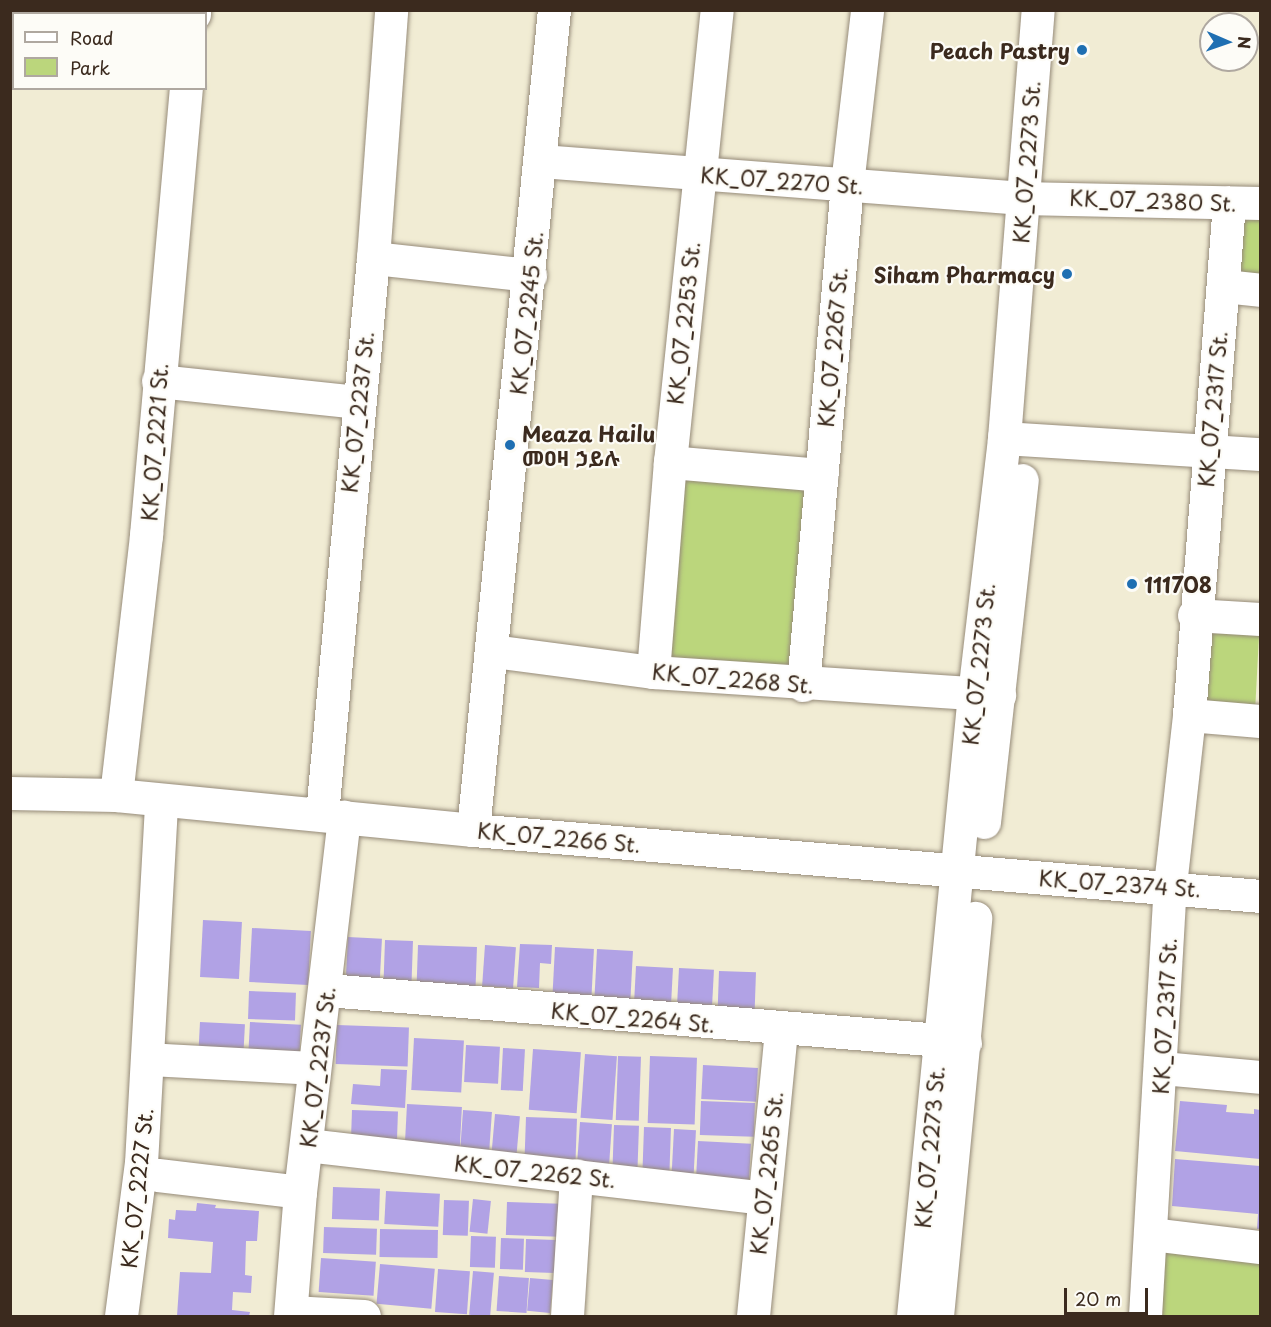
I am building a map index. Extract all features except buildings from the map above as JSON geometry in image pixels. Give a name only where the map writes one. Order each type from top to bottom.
[{"type":"street","name":"KK_07_2237 St.","points":[[291,1314],[300,1192],[314,1068],[327,990],[333,816],[357,402],[373,258],[391,10]]},
{"type":"street","name":"KK_07_2245 St.","points":[[473,830],[494,651],[554,10]]},
{"type":"street","name":"KK_07_2253 St.","points":[[653,672],[670,462],[698,175],[717,10]]},
{"type":"street","name":"KK_07_2267 St.","points":[[803,685],[847,184],[867,10]]},
{"type":"street","name":"KK_07_2273 St.","points":[[1035,198],[1038,10]]},
{"type":"street","name":"KK_07_2273 St.","points":[[938,1317],[952,1041],[986,694],[1015,439],[1035,198],[1058,10]]},
{"type":"street","name":"KK_07_2221 St.","points":[[116,795],[146,535],[186,90]]},
{"type":"street","name":"KK_07_2270 St.","points":[[541,161],[698,175],[1035,198]]},
{"type":"street","name":"KK_07_2380 St.","points":[[1035,198],[1245,203]]},
{"type":"street","name":"KK_07_2317 St.","points":[[1145,1317],[1162,1068],[1170,885],[1189,715],[1194,615],[1208,448],[1224,286],[1245,203]]},
{"type":"street","points":[[373,258],[530,275]]},
{"type":"street","points":[[1224,286],[1260,290]]},
{"type":"street","points":[[158,381],[357,402]]},
{"type":"street","points":[[1015,439],[1208,448],[1260,454]]},
{"type":"street","points":[[670,462],[821,475]]},
{"type":"street","points":[[1194,615],[1260,619]]},
{"type":"street","name":"KK_07_2268 St.","points":[[494,651],[653,672],[803,685],[986,694]]},
{"type":"street","points":[[1189,715],[1260,721]]},
{"type":"street","name":"KK_07_2266 St.","points":[[10,793],[116,795],[161,802],[473,830],[968,871]]},
{"type":"street","name":"KK_07_2227 St.","points":[[121,1317],[141,1163],[161,802]]},
{"type":"street","name":"KK_07_2374 St.","points":[[968,871],[1170,885],[1260,896]]},
{"type":"street","name":"KK_07_2264 St.","points":[[327,990],[781,1030],[952,1041]]},
{"type":"street","name":"KK_07_2265 St.","points":[[753,1317],[781,1030]]},
{"type":"street","name":"KK_07_2273 St.","points":[[913,1317],[952,1041]]},
{"type":"street","points":[[148,1059],[314,1068]]},
{"type":"street","points":[[1162,1068],[1260,1077]]},
{"type":"street","name":"KK_07_2262 St.","points":[[307,1145],[763,1198]]},
{"type":"street","points":[[158,1175],[300,1192]]},
{"type":"street","points":[[567,1317],[576,1175]]},
{"type":"street","points":[[1152,1234],[1260,1247]]},
{"type":"street","points":[[291,1314],[364,1317]]},
{"type":"green space","points":[[1229,203],[1260,203],[1260,290],[1224,286]]},
{"type":"green space","points":[[670,462],[821,475],[803,685],[652,672]]},
{"type":"green space","points":[[1194,615],[1260,618],[1255,718],[1189,715]]},
{"type":"green space","points":[[1152,1234],[1260,1247],[1260,1316],[1145,1316]]},
{"type":"place","name":"Peach Pastry","points":[[1082,50]]},
{"type":"place","name":"Siham Pharmacy","points":[[1067,274]]},
{"type":"place","name":"Meaza Hailu መዐዛ ኃይሉ","points":[[510,445]]},
{"type":"place","name":"111708","points":[[1132,584]]}]
